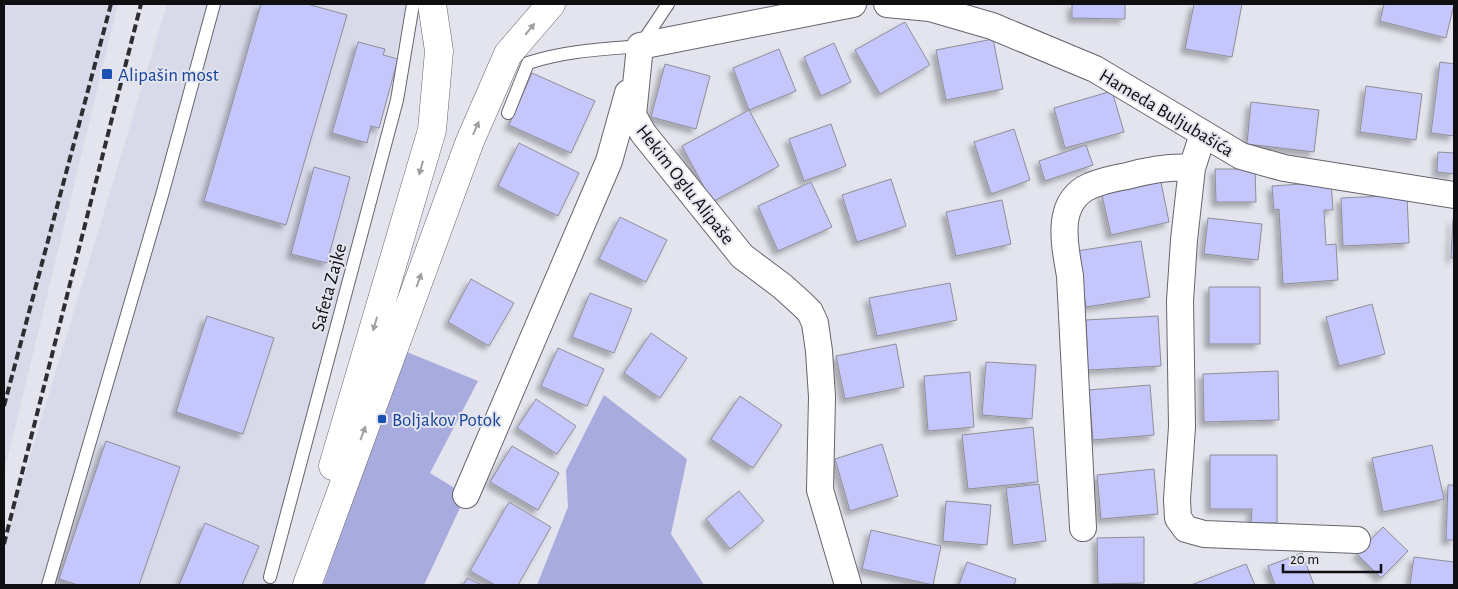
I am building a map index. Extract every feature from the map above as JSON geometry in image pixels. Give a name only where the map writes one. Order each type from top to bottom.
[{"type":"main road","points":[[298,585],[432,130],[440,51],[432,4]]},
{"type":"main road","points":[[307,585],[470,141],[508,54],[551,4]]},
{"type":"street","points":[[640,46],[853,4]]},
{"type":"street","name":"Hameda Buljubašića","points":[[887,4],[930,8],[992,26],[1095,69],[1241,156],[1284,168],[1454,195]]},
{"type":"street","name":"Hekim Oglu Alipaše","points":[[466,495],[609,161],[640,46]]},
{"type":"street","name":"Hekim Oglu Alipaše","points":[[640,46],[633,115],[643,133],[742,256],[782,286],[802,304],[810,312],[815,323],[822,397],[820,490],[848,585]]},
{"type":"street","points":[[1204,134],[1192,168],[1184,240],[1180,301],[1182,427],[1177,499],[1178,518],[1186,529],[1204,534],[1356,540]]},
{"type":"street","points":[[1083,528],[1070,276],[1064,243],[1064,224],[1068,209],[1079,193],[1088,187],[1102,182],[1152,170],[1178,166],[1192,168]]},
{"type":"lane","points":[[48,585],[162,195],[214,4]]},
{"type":"lane","name":"Safeta Zajke","points":[[270,578],[396,100],[413,4]]},
{"type":"lane","points":[[508,113],[528,64],[545,58],[597,49],[640,46],[668,4]]},
{"type":"shaded area","points":[[4,4],[118,4],[4,473]]},
{"type":"shaded area","points":[[167,4],[407,4],[275,585],[4,585],[4,544],[8,529]]},
{"type":"shaded area","points":[[402,350],[478,381],[430,473],[466,495],[424,585],[323,585]]},
{"type":"shaded area","points":[[604,395],[687,459],[671,534],[704,585],[537,585],[568,507],[566,470]]},
{"type":"building","points":[[261,4],[307,4],[347,15],[286,225],[204,201]]},
{"type":"building","points":[[1072,4],[1125,4],[1125,19],[1072,18]]},
{"type":"building","points":[[1194,4],[1242,4],[1232,57],[1185,49]]},
{"type":"building","points":[[1384,4],[1454,4],[1446,38],[1380,21]]},
{"type":"building","points":[[905,22],[930,65],[880,94],[855,50]]},
{"type":"building","points":[[993,39],[1003,89],[946,100],[936,50]]},
{"type":"building","points":[[358,42],[385,49],[383,55],[398,59],[379,128],[371,126],[367,143],[332,133]]},
{"type":"building","points":[[834,43],[851,82],[821,96],[804,57]]},
{"type":"building","points":[[779,49],[796,91],[749,110],[733,68]]},
{"type":"building","points":[[1440,62],[1454,64],[1454,136],[1431,133]]},
{"type":"building","points":[[665,64],[710,76],[696,129],[651,117]]},
{"type":"building","points":[[532,73],[595,101],[571,153],[509,125]]},
{"type":"building","points":[[1366,86],[1422,94],[1416,140],[1360,132]]},
{"type":"building","points":[[1112,91],[1124,132],[1065,148],[1054,108]]},
{"type":"building","points":[[1251,102],[1319,110],[1314,152],[1247,144]]},
{"type":"building","points":[[749,110],[779,166],[712,202],[682,146]]},
{"type":"building","points":[[831,124],[846,166],[804,181],[789,139]]},
{"type":"building","points":[[1014,129],[1030,180],[991,194],[974,142]]},
{"type":"building","points":[[519,143],[579,173],[558,216],[498,186]]},
{"type":"building","points":[[1086,145],[1093,165],[1045,181],[1039,161]]},
{"type":"building","points":[[1438,152],[1454,153],[1454,174],[1437,172]]},
{"type":"building","points":[[314,167],[350,177],[327,263],[291,254]]},
{"type":"building","points":[[1215,169],[1255,169],[1256,202],[1216,202]]},
{"type":"building","points":[[891,179],[906,226],[857,242],[842,195]]},
{"type":"building","points":[[811,182],[832,227],[778,251],[758,206]]},
{"type":"building","points":[[1161,182],[1169,222],[1111,235],[1102,195]]},
{"type":"building","points":[[1331,182],[1333,210],[1324,210],[1326,245],[1336,244],[1338,280],[1283,284],[1279,209],[1274,210],[1272,186]]},
{"type":"building","points":[[1407,195],[1409,243],[1343,246],[1341,198]]},
{"type":"building","points":[[1002,200],[1011,244],[956,256],[946,212]]},
{"type":"building","points":[[620,217],[667,240],[646,282],[599,259]]},
{"type":"building","points":[[1208,218],[1262,224],[1258,260],[1204,254]]},
{"type":"building","points":[[1453,219],[1454,258],[1451,258]]},
{"type":"building","points":[[1141,241],[1150,297],[1086,307],[1077,251]]},
{"type":"building","points":[[471,279],[514,303],[489,346],[448,322]]},
{"type":"building","points":[[950,283],[957,320],[877,336],[869,298]]},
{"type":"building","points":[[1209,287],[1260,287],[1260,344],[1209,344]]},
{"type":"building","points":[[590,293],[632,309],[614,353],[572,337]]},
{"type":"building","points":[[1372,304],[1385,354],[1339,366],[1326,317]]},
{"type":"building","points":[[207,316],[274,338],[243,434],[176,412]]},
{"type":"building","points":[[1158,316],[1161,366],[1088,370],[1086,320]]},
{"type":"building","points":[[651,333],[687,358],[660,398],[624,373]]},
{"type":"building","points":[[896,344],[904,387],[845,399],[836,356]]},
{"type":"building","points":[[558,348],[604,369],[587,406],[541,386]]},
{"type":"building","points":[[986,362],[1036,365],[1032,419],[982,415]]},
{"type":"building","points":[[1278,371],[1279,420],[1204,422],[1203,374]]},
{"type":"building","points":[[970,372],[974,427],[928,431],[924,376]]},
{"type":"building","points":[[1150,385],[1154,435],[1093,440],[1089,390]]},
{"type":"building","points":[[740,396],[782,425],[753,468],[711,439]]},
{"type":"building","points":[[536,399],[576,426],[557,454],[517,428]]},
{"type":"building","points":[[1033,427],[1038,482],[968,489],[962,435]]},
{"type":"building","points":[[106,441],[180,467],[139,585],[78,585],[59,579]]},
{"type":"building","points":[[882,444],[898,496],[850,511],[835,459]]},
{"type":"building","points":[[1432,445],[1444,499],[1383,512],[1372,458]]},
{"type":"building","points":[[512,446],[559,473],[538,510],[490,482]]},
{"type":"building","points":[[1210,455],[1277,455],[1277,523],[1251,523],[1252,509],[1210,509]]},
{"type":"building","points":[[1154,469],[1158,514],[1101,519],[1097,475]]},
{"type":"building","points":[[1039,484],[1046,541],[1013,545],[1006,488]]},
{"type":"building","points":[[1448,485],[1454,485],[1454,540],[1446,540]]},
{"type":"building","points":[[739,491],[764,521],[730,549],[706,519]]},
{"type":"building","points":[[946,501],[991,505],[987,545],[943,541]]},
{"type":"building","points":[[509,502],[551,527],[518,585],[495,585],[470,571]]},
{"type":"building","points":[[205,523],[259,546],[242,585],[179,585]]},
{"type":"building","points":[[1383,527],[1408,551],[1381,578],[1357,554]]},
{"type":"building","points":[[871,530],[941,546],[933,585],[862,569]]},
{"type":"building","points":[[1144,537],[1144,583],[1098,584],[1097,538]]},
{"type":"building","points":[[1302,553],[1314,585],[1275,585],[1268,566]]},
{"type":"building","points":[[1414,557],[1454,562],[1454,585],[1410,585]]},
{"type":"building","points":[[967,562],[1016,579],[1014,585],[959,585]]},
{"type":"building","points":[[1246,564],[1255,585],[1191,585]]},
{"type":"building","points":[[467,578],[482,585],[463,585]]},
{"type":"railway","points":[[4,406],[111,4]]},
{"type":"railway","points":[[4,544],[141,4]]},
{"type":"place","name":"Alipašin most","points":[[107,74]]},
{"type":"place","name":"Boljakov Potok","points":[[382,419]]}]
